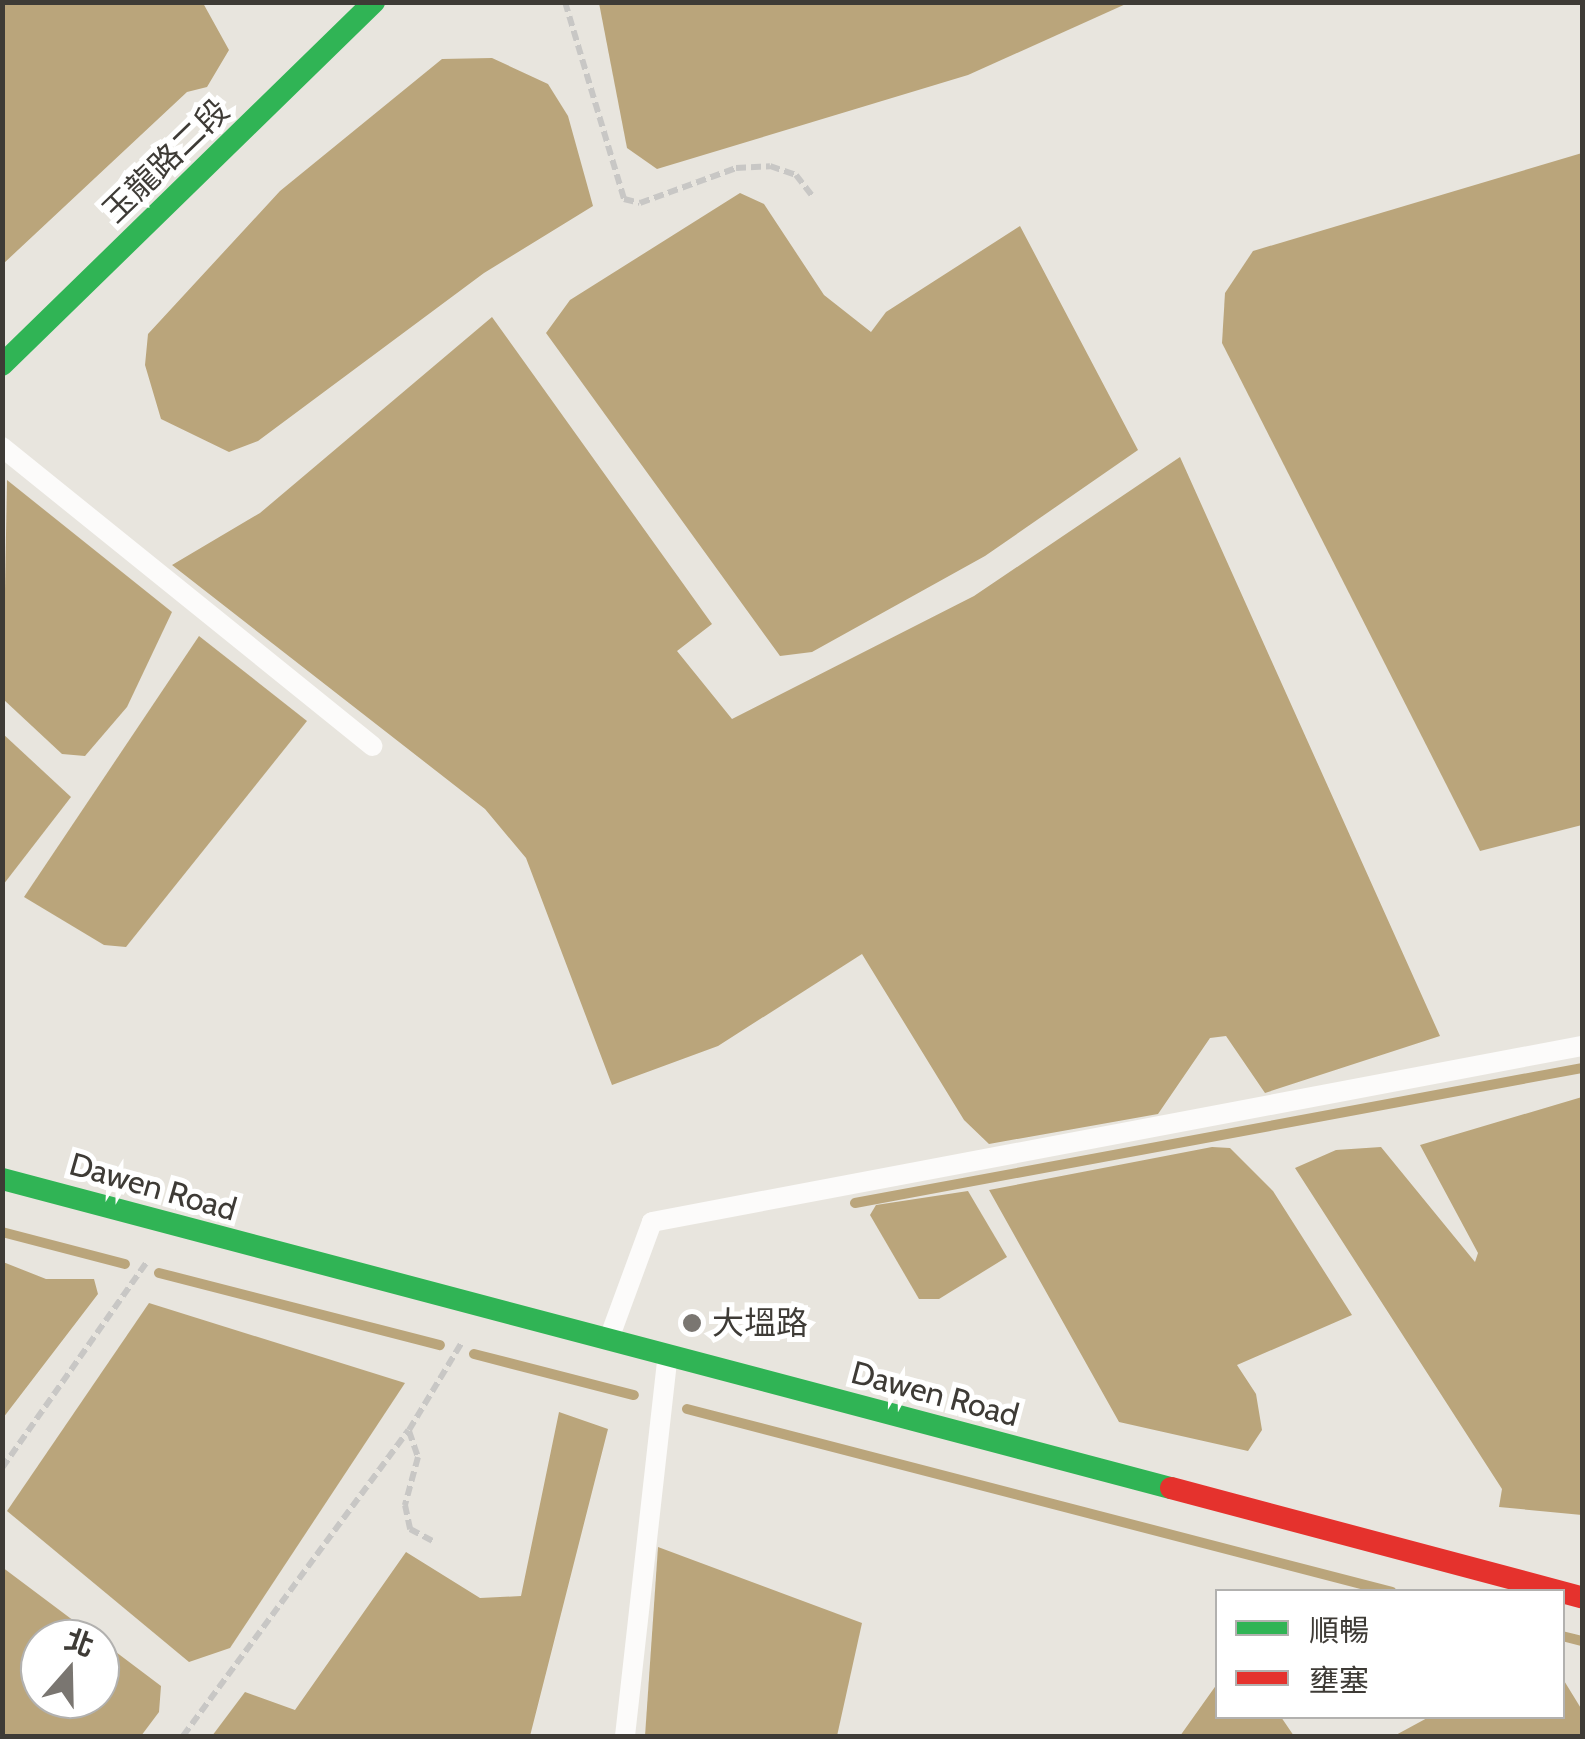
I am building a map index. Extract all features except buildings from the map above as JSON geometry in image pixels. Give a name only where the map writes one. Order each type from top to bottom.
[{"type":"street","name":"玉龍路二段","points":[[2,366],[374,2]]},
{"type":"street","name":"Dawen Road","points":[[2,1179],[481,1311],[1552,1589]]},
{"type":"lane","points":[[2,447],[372,746]]},
{"type":"lane","points":[[608,1342],[652,1222],[1582,1046]]},
{"type":"lane","points":[[626,1736],[667,1357]]},
{"type":"path","points":[[565,2],[624,198],[640,203],[770,166],[813,197]]},
{"type":"path","points":[[2,1468],[172,1226]]},
{"type":"path","points":[[183,1736],[409,1430],[481,1311]]},
{"type":"path","points":[[409,1430],[418,1457],[405,1505],[410,1529],[434,1542]]},
{"type":"shaded area","points":[[3,2],[203,3],[229,50],[207,87],[187,92],[3,264]]},
{"type":"shaded area","points":[[599,2],[1128,3],[968,75],[657,169],[627,148]]},
{"type":"shaded area","points":[[492,58],[548,84],[568,116],[593,206],[484,273],[258,441],[229,452],[161,419],[145,365],[148,334],[280,191],[442,59]]},
{"type":"shaded area","points":[[1582,153],[1582,825],[1480,851],[1222,343],[1225,293],[1253,251]]},
{"type":"shaded area","points":[[740,193],[764,204],[824,295],[871,332],[886,312],[1020,226],[1138,450],[985,556],[812,652],[780,656],[546,333],[570,300]]},
{"type":"shaded area","points":[[492,317],[712,624],[677,651],[732,719],[974,596],[1180,457],[1440,1036],[1265,1093],[1226,1036],[1210,1038],[1158,1114],[989,1144],[964,1120],[862,954],[718,1046],[612,1085],[526,858],[485,809],[172,565],[260,513]]},
{"type":"shaded area","points":[[7,480],[172,612],[127,707],[85,756],[62,754],[3,699]]},
{"type":"shaded area","points":[[199,636],[307,721],[126,947],[104,945],[24,897]]},
{"type":"shaded area","points":[[2,733],[71,797],[3,885],[2,885]]},
{"type":"shaded area","points":[[1582,1097],[1582,1515],[1499,1507],[1502,1489],[1295,1168],[1336,1150],[1381,1147],[1475,1262],[1478,1253],[1420,1145]]},
{"type":"shaded area","points":[[1212,1147],[1230,1148],[1273,1191],[1352,1315],[1237,1365],[1256,1394],[1262,1430],[1248,1451],[1119,1422],[989,1190]]},
{"type":"shaded area","points":[[968,1191],[1007,1257],[939,1299],[919,1299],[870,1215],[876,1205]]},
{"type":"shaded area","points":[[3,1262],[46,1279],[94,1279],[98,1294],[3,1418]]},
{"type":"shaded area","points":[[149,1303],[405,1383],[230,1648],[189,1662],[7,1511]]},
{"type":"shaded area","points":[[559,1412],[608,1429],[530,1736],[212,1736],[245,1692],[295,1710],[406,1552],[480,1598],[521,1596]]},
{"type":"shaded area","points":[[658,1547],[862,1623],[837,1736],[645,1736]]},
{"type":"shaded area","points":[[2,1567],[71,1619],[20,1619],[20,1719],[120,1719],[120,1655],[161,1686],[159,1712],[141,1736],[3,1736]]},
{"type":"shaded area","points":[[1565,1682],[1582,1710],[1582,1736],[1394,1736],[1425,1719],[1565,1719]]},
{"type":"shaded area","points":[[1215,1687],[1215,1719],[1282,1719],[1294,1736],[1180,1736]]},
{"type":"waterway","points":[[855,1203],[1582,1068]]},
{"type":"waterway","points":[[2,1232],[125,1264]]},
{"type":"waterway","points":[[159,1273],[440,1345]]},
{"type":"waterway","points":[[474,1354],[634,1395]]},
{"type":"waterway","points":[[687,1409],[1380,1589]]},
{"type":"waterway","points":[[1565,1637],[1582,1641]]},
{"type":"traffic: fast","points":[[2,365],[374,2]]},
{"type":"traffic: fast","points":[[2,1179],[1171,1488]]},
{"type":"traffic: jam","points":[[1171,1488],[1552,1589]]},
{"type":"traffic: jam","points":[[1565,1592],[1582,1597]]},
{"type":"place","name":"大塭路","points":[[692,1323]]}]
